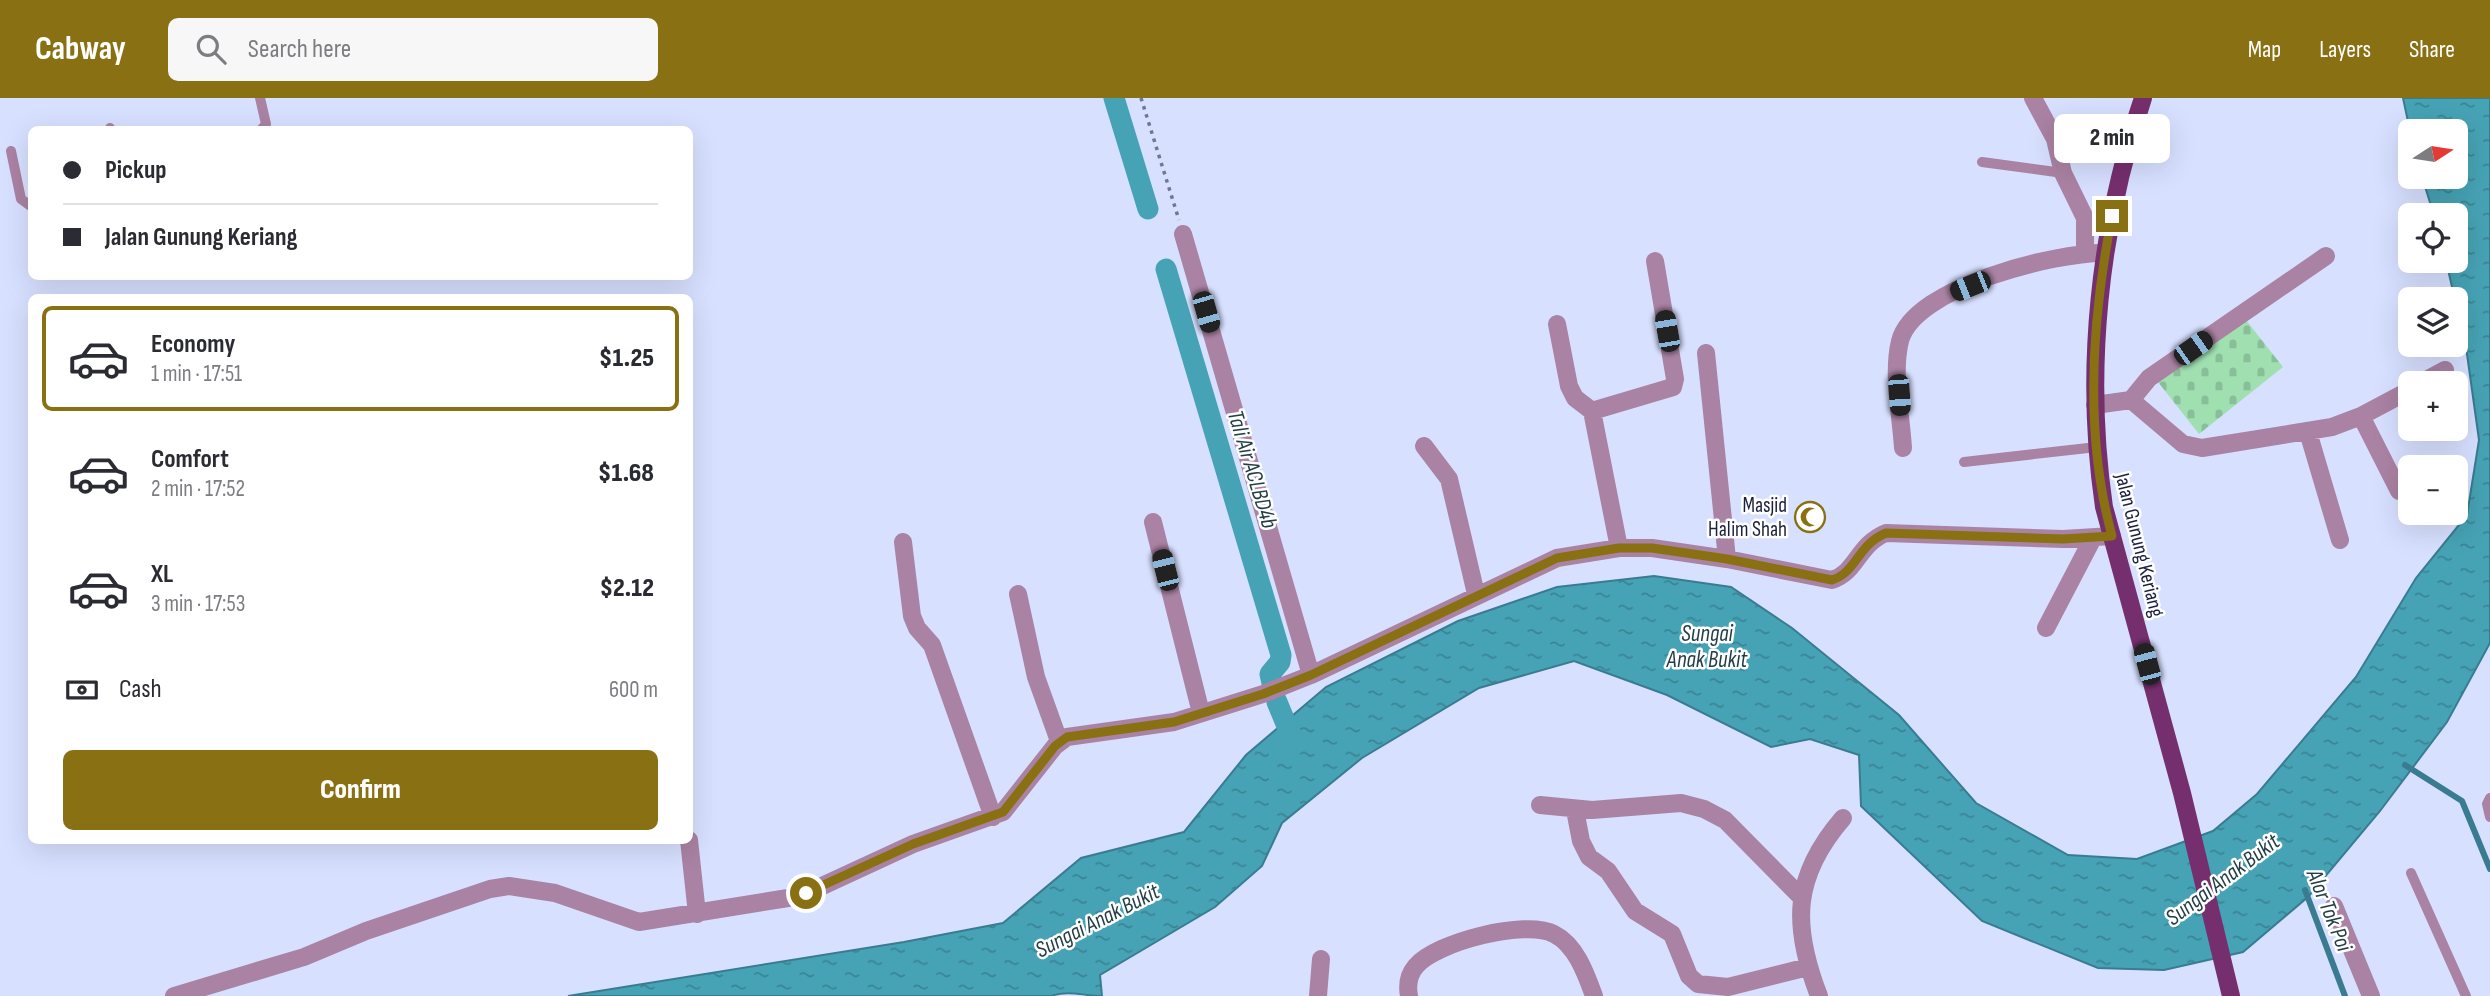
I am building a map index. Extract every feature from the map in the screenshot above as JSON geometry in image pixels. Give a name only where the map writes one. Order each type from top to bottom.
[{"type":"main road","name":"Jalan Gunung Keriang","points":[[2143,98],[2126,148],[2105,253],[2095,405],[2104,507],[2103,537],[2182,793],[2231,996]]},
{"type":"street","points":[[2033,98],[2055,139],[2063,173],[2085,218],[2085,253]]},
{"type":"street","points":[[1183,234],[1311,675]]},
{"type":"street","points":[[1903,448],[1898,368],[1901,339],[1928,306],[2014,268],[2085,253],[2105,253]]},
{"type":"street","points":[[2095,405],[2131,400],[2149,377],[2326,256]]},
{"type":"street","points":[[1592,411],[1673,387],[1675,379],[1656,261]]},
{"type":"street","points":[[1558,324],[1569,386],[1575,398],[1592,411],[1619,548]]},
{"type":"street","points":[[1706,353],[1727,559]]},
{"type":"street","points":[[2131,400],[2176,438],[2193,447],[2332,427],[2361,416],[2398,396]]},
{"type":"street","points":[[2361,416],[2398,489]]},
{"type":"street","points":[[2308,432],[2340,540]]},
{"type":"street","points":[[1424,446],[1449,479],[1476,594]]},
{"type":"street","points":[[1153,522],[1201,713]]},
{"type":"street","points":[[174,996],[304,957],[379,927],[490,889],[509,886],[555,893],[639,922],[806,893],[913,844],[1003,812],[1059,741],[1076,735],[1174,722],[1263,694],[1311,675],[1476,594],[1557,558],[1619,548],[1652,548],[1727,559],[1832,580],[1848,571],[1868,542],[1886,533],[2103,537]]},
{"type":"street","points":[[2046,628],[2103,537]]},
{"type":"street","points":[[903,542],[914,623],[932,645],[993,817]]},
{"type":"street","points":[[1018,594],[1036,677],[1059,741]]},
{"type":"street","points":[[1540,805],[1575,810],[1681,803],[1704,809],[1725,820],[1801,897]]},
{"type":"street","points":[[1575,810],[1581,841],[1588,857],[1608,871],[1634,911],[1672,934],[1689,976],[1698,984],[1728,987],[1808,967]]},
{"type":"street","points":[[1819,996],[1808,967],[1799,926],[1801,897],[1829,834],[1843,818]]},
{"type":"street","points":[[689,844],[697,914]]},
{"type":"street","points":[[2334,906],[2371,996]]},
{"type":"street","points":[[1409,996],[1410,974],[1425,958],[1464,941],[1517,928],[1540,929],[1564,940],[1581,965],[1594,996]]},
{"type":"street","points":[[1318,996],[1321,959]]},
{"type":"lane","points":[[260,98],[264,126]]},
{"type":"lane","points":[[11,150],[21,199],[28,204]]},
{"type":"lane","points":[[1982,162],[2063,173]]},
{"type":"lane","points":[[1964,462],[2097,447]]},
{"type":"lane","points":[[2490,798],[2487,804],[2490,817]]},
{"type":"lane","points":[[2411,873],[2466,996]]},
{"type":"path","points":[[1141,98],[1183,234]]},
{"type":"green space","points":[[2238,310],[2283,367],[2199,434],[2154,377]]},
{"type":"water","name":"Sungai Anak Bukit","points":[[2403,98],[2490,98],[2490,643],[2447,722],[2380,811],[2308,897],[2243,952],[2164,970],[2098,968],[1982,921],[1861,806],[1859,755],[1810,739],[1771,747],[1667,695],[1574,661],[1479,688],[1362,758],[1282,823],[1262,866],[1215,907],[1100,975],[1102,996],[1070,993],[1051,996],[568,996],[904,942],[1003,923],[1081,858],[1184,832],[1246,755],[1326,687],[1458,621],[1557,587],[1654,576],[1731,587],[1792,628],[1899,715],[1976,803],[2068,855],[2137,859],[2213,831],[2257,794],[2356,677],[2416,578],[2459,525],[2468,525],[2479,440],[2467,357],[2468,287],[2452,287],[2449,273],[2468,273],[2468,203],[2430,203],[2426,189],[2468,189],[2468,119],[2407,119]]},
{"type":"waterway","name":"Tali Air ACLBD4b","points":[[1114,98],[1148,209]]},
{"type":"waterway","name":"Tali Air ACLBD4b","points":[[1166,269],[1281,655],[1280,662],[1270,674],[1272,683]]},
{"type":"waterway","name":"Tali Air ACLBD4b","points":[[1277,702],[1289,731],[1287,746]]},
{"type":"waterway","points":[[2405,765],[2462,801],[2490,869]]},
{"type":"waterway","name":"Alor Tok Poi","points":[[2305,890],[2345,996]]},
{"type":"place","name":"Masjid Halim Shah","points":[[1810,517]]},
{"type":"route","points":[[806,893],[913,844],[1003,812],[1059,741],[1067,737],[1174,722],[1263,694],[1311,675],[1476,594],[1557,558],[1619,548],[1652,548],[1727,559],[1832,580],[1848,571],[1868,542],[1886,533],[2063,539],[2112,536],[2098,471],[2095,405],[2105,253],[2112,216]]}]
